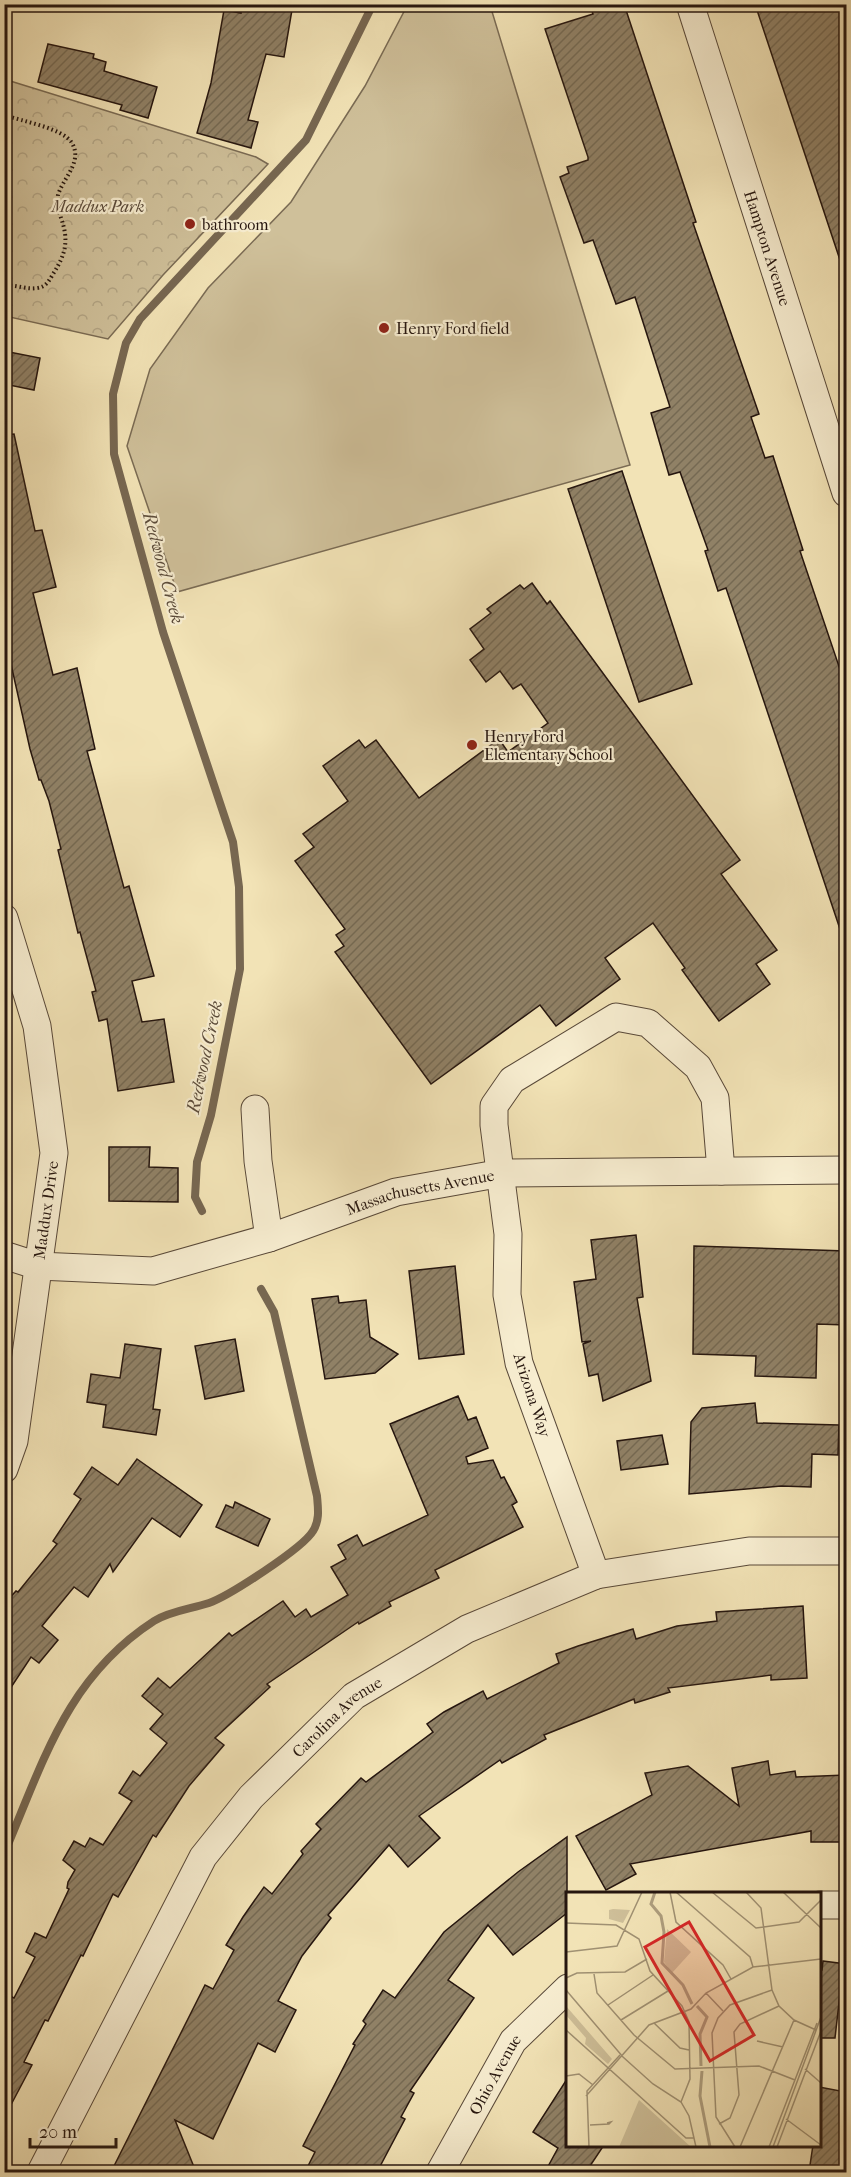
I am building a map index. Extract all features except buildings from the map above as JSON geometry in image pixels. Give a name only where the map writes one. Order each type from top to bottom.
[{"type":"street","name":"Hampton Avenue","points":[[690,4],[846,493]]},
{"type":"street","name":"Maddux Drive","points":[[4,918],[37,1026],[54,1153],[14,1442],[4,1469]]},
{"type":"street","name":"Arizona Way","points":[[596,1575],[519,1363],[507,1295],[508,1234],[502,1173],[494,1125],[494,1106],[512,1080],[616,1017],[648,1023],[698,1067],[715,1098],[721,1171]]},
{"type":"street","points":[[255,1109],[261,1190],[269,1238]]},
{"type":"street","name":"Massachusetts Avenue","points":[[4,1256],[38,1266],[153,1270],[269,1238],[396,1192],[502,1173],[846,1170]]},
{"type":"street","name":"Carolina Avenue","points":[[41,2172],[203,1857],[251,1797],[354,1696],[467,1629],[596,1575],[749,1551],[846,1551]]},
{"type":"street","points":[[821,1905],[846,1905]]},
{"type":"street","name":"Ohio Avenue","points":[[440,2172],[513,2041],[566,1989]]},
{"type":"path","points":[[4,115],[63,135],[72,142],[75,152],[74,161],[58,196],[59,209],[67,235],[61,263],[45,286],[36,289],[14,285],[4,286]]},
{"type":"green space","name":"Henry Ford field","points":[[408,4],[490,5],[630,465],[177,592],[127,446],[150,369],[208,288],[291,202],[365,86]]},
{"type":"green space","name":"Maddux Park","points":[[7,80],[256,157],[268,164],[163,275],[108,339],[5,316],[4,88]]},
{"type":"waterway","name":"Redwood Creek","points":[[202,1211],[195,1197],[197,1162],[211,1115],[240,969],[239,887],[233,842],[163,632],[114,454],[113,394],[126,343],[140,319],[306,140],[373,4]]},
{"type":"waterway","name":"Redwood Creek","points":[[4,1854],[45,1755],[78,1696],[99,1669],[124,1644],[154,1621],[174,1612],[219,1599],[265,1571],[306,1539],[317,1523],[317,1496],[274,1312],[261,1289]]},
{"type":"place","name":"bathroom","points":[[190,224]]},
{"type":"place","name":"Henry Ford field","points":[[384,328]]},
{"type":"place","name":"Henry Ford Elementary School","points":[[472,745]]}]
